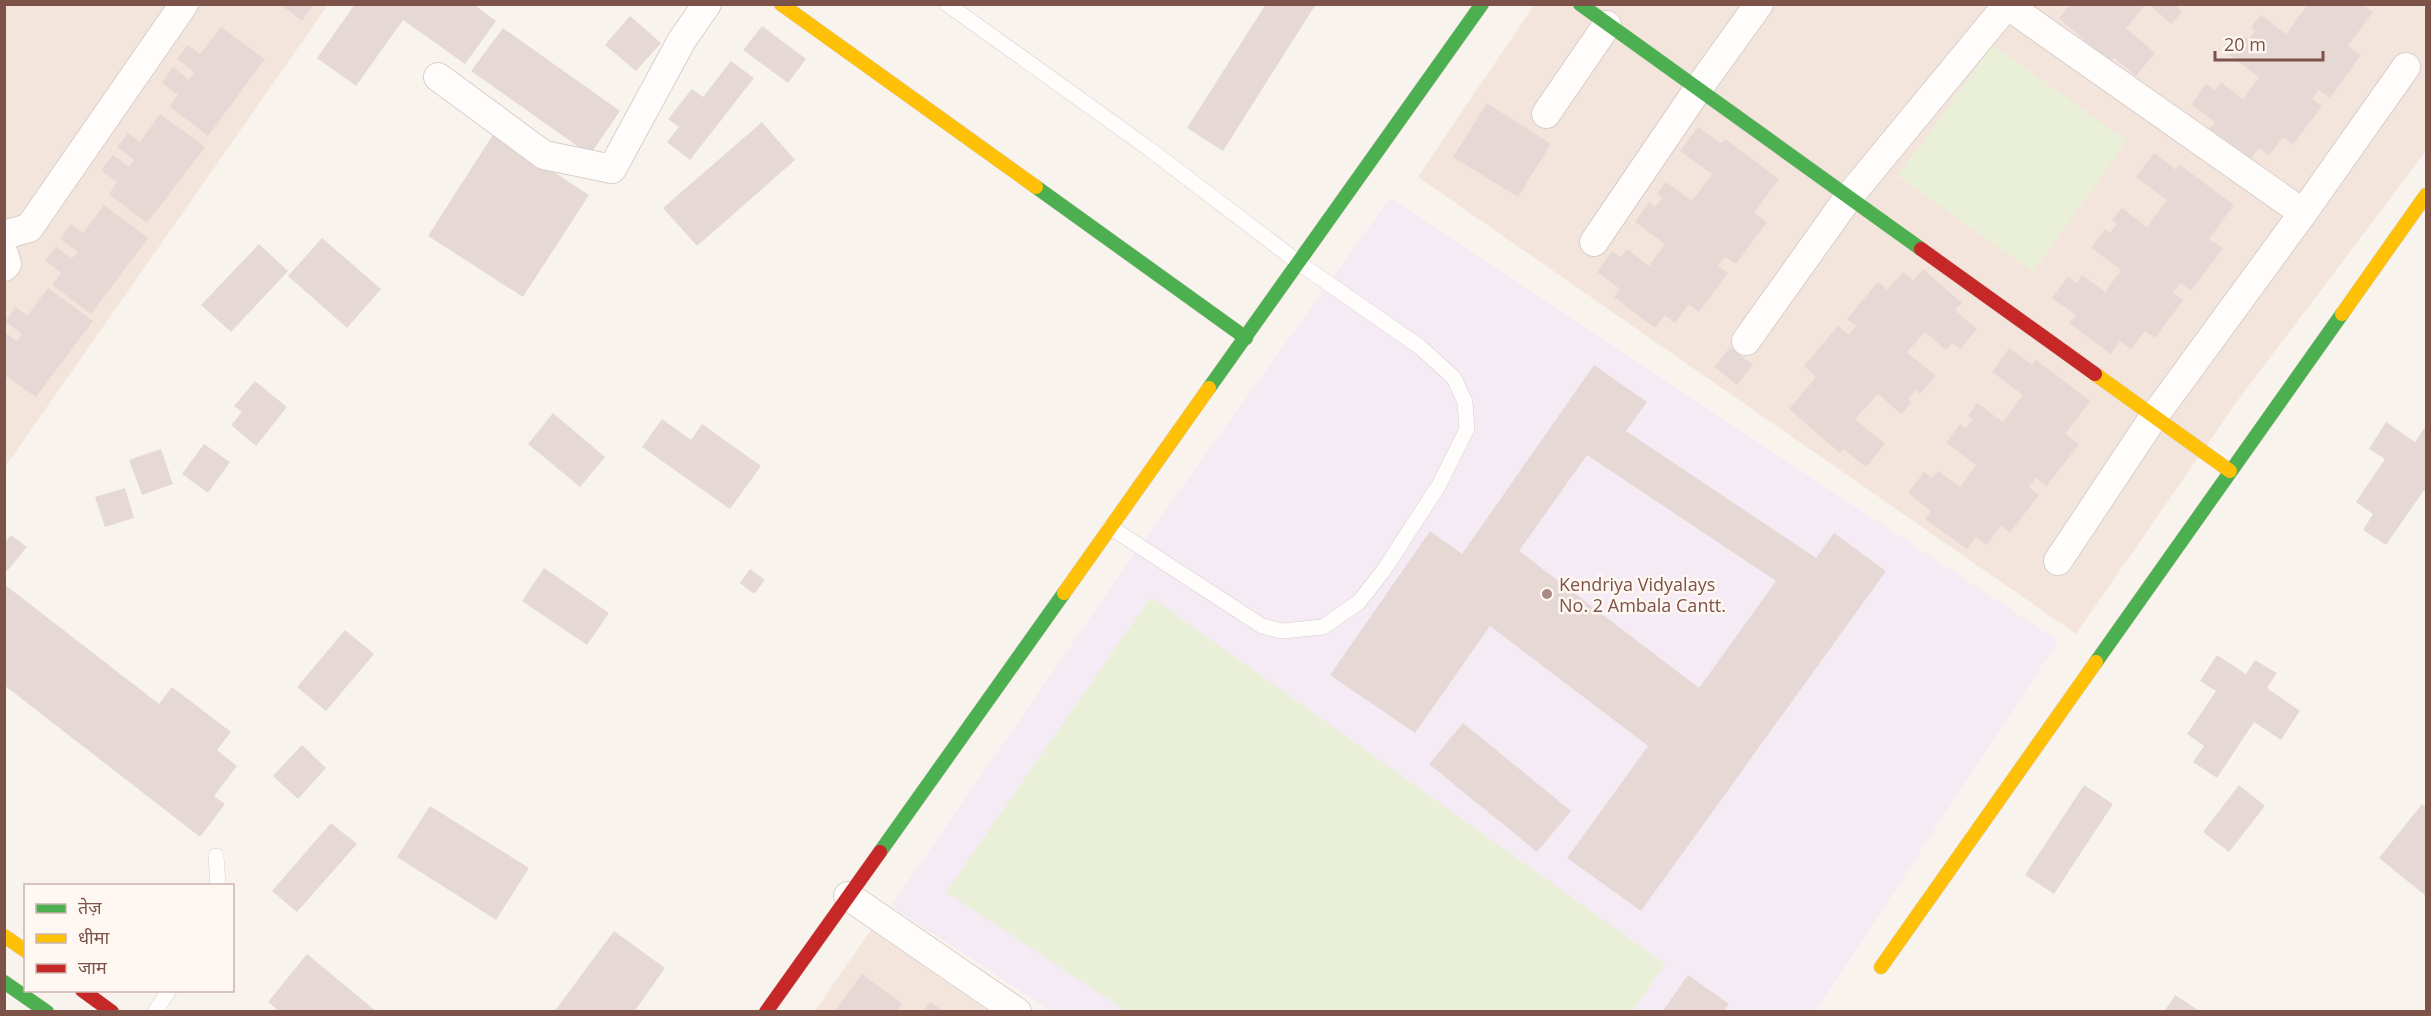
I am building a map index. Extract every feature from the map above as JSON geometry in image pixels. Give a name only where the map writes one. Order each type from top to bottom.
[{"type":"street","points":[[4,235],[29,228],[184,4]]},
{"type":"street","points":[[438,77],[544,155],[612,169],[682,40],[707,4]]},
{"type":"street","points":[[781,4],[1246,338]]},
{"type":"street","points":[[766,1011],[1482,4]]},
{"type":"street","points":[[1580,4],[2153,418],[2230,471]]},
{"type":"street","points":[[1594,242],[1759,4]]},
{"type":"street","points":[[1746,341],[1848,198],[2007,4],[2303,213]]},
{"type":"street","points":[[1546,114],[1607,25]]},
{"type":"street","points":[[2058,561],[2153,418],[2303,213],[2406,66]]},
{"type":"street","points":[[1881,967],[2427,195]]},
{"type":"street","points":[[4,254],[7,264],[4,267]]},
{"type":"street","points":[[848,896],[1017,1011]]},
{"type":"street","points":[[4,936],[24,950]]},
{"type":"street","points":[[4,982],[47,1011]]},
{"type":"street","points":[[85,992],[112,1011]]},
{"type":"lane","points":[[947,4],[1148,148],[1299,263],[1420,347],[1454,378],[1465,402],[1467,429],[1439,485],[1384,570],[1359,602],[1323,627],[1282,631],[1262,626],[1110,527]]},
{"type":"lane","points":[[216,856],[218,884]]},
{"type":"lane","points":[[155,1011],[168,992]]},
{"type":"shaded area","points":[[2420,4],[2426,9],[2426,151],[2238,400],[2076,634],[1418,177],[1534,5]]},
{"type":"shaded area","points":[[5,5],[328,5],[5,467]]},
{"type":"shaded area","name":"Kendriya Vidyalays No. 2 Ambala Cantt.","points":[[1390,198],[2058,641],[1816,1011],[1051,1011],[891,906],[1139,547]]},
{"type":"shaded area","points":[[871,930],[988,1011],[814,1012]]},
{"type":"green space","points":[[1993,45],[2127,141],[2033,272],[1898,176]]},
{"type":"green space","points":[[1151,597],[1665,964],[1633,1011],[1126,1011],[946,892]]},
{"type":"building","points":[[280,4],[314,4],[302,21]]},
{"type":"building","points":[[355,4],[473,4],[496,21],[465,64],[403,20],[356,86],[317,58]]},
{"type":"building","points":[[1266,4],[1316,4],[1223,151],[1187,128]]},
{"type":"building","points":[[2071,4],[2146,4],[2126,28],[2155,53],[2136,76],[2114,58],[2110,62],[2059,18]]},
{"type":"building","points":[[2149,4],[2180,4],[2177,8],[2182,12],[2171,24]]},
{"type":"building","points":[[2302,4],[2362,4],[2373,12],[2348,46],[2361,55],[2330,98],[2319,90],[2312,99],[2322,106],[2293,145],[2283,137],[2269,156],[2259,148],[2249,161],[2208,130],[2215,122],[2191,105],[2206,84],[2215,90],[2221,82],[2243,99],[2259,77],[2229,55],[2244,36],[2249,40],[2255,31],[2251,27],[2261,15],[2286,34],[2306,7]]},
{"type":"building","points":[[630,16],[661,43],[636,71],[605,45]]},
{"type":"building","points":[[762,26],[806,59],[788,83],[743,50]]},
{"type":"building","points":[[221,27],[265,59],[208,136],[169,106],[178,95],[162,83],[173,67],[189,80],[194,72],[177,59],[188,45],[200,54]]},
{"type":"building","points":[[503,28],[620,111],[590,155],[471,71]]},
{"type":"building","points":[[731,61],[754,78],[690,160],[667,142],[679,127],[668,119],[692,89],[703,97]]},
{"type":"building","points":[[1487,103],[1551,144],[1518,197],[1453,157]]},
{"type":"building","points":[[160,114],[205,147],[147,223],[109,194],[117,182],[101,170],[113,155],[129,167],[134,160],[117,147],[128,133],[140,142]]},
{"type":"building","points":[[762,122],[795,160],[697,246],[663,208]]},
{"type":"building","points":[[1698,127],[1721,143],[1725,139],[1779,179],[1754,213],[1767,222],[1736,264],[1725,257],[1718,266],[1728,273],[1699,312],[1689,304],[1675,323],[1665,315],[1655,328],[1614,297],[1620,289],[1597,272],[1612,251],[1621,257],[1627,249],[1649,266],[1665,244],[1635,222],[1649,202],[1655,207],[1662,198],[1657,194],[1666,182],[1692,201],[1712,174],[1680,151]]},
{"type":"building","points":[[494,133],[589,195],[523,297],[428,236]]},
{"type":"building","points":[[2154,153],[2176,170],[2180,165],[2234,205],[2209,239],[2223,248],[2191,291],[2181,283],[2173,292],[2183,300],[2155,338],[2145,331],[2131,349],[2120,341],[2111,354],[2069,323],[2076,315],[2052,298],[2068,277],[2077,283],[2082,275],[2105,292],[2121,270],[2091,248],[2105,229],[2110,233],[2117,224],[2112,220],[2122,208],[2147,227],[2167,200],[2136,177]]},
{"type":"building","points":[[104,205],[148,238],[91,314],[52,285],[61,273],[45,261],[56,247],[72,258],[78,252],[60,239],[71,224],[83,233]]},
{"type":"building","points":[[322,238],[381,289],[347,328],[288,276]]},
{"type":"building","points":[[259,244],[288,271],[231,332],[201,305]]},
{"type":"building","points":[[1923,269],[1962,303],[1955,310],[1977,329],[1960,349],[1952,343],[1946,350],[1925,332],[1907,352],[1936,376],[1920,394],[1915,390],[1908,399],[1912,402],[1901,414],[1878,394],[1855,419],[1885,444],[1866,467],[1844,449],[1840,453],[1789,409],[1816,377],[1804,366],[1838,326],[1849,335],[1856,326],[1847,319],[1878,282],[1887,290],[1903,272],[1913,281]]},
{"type":"building","points":[[48,288],[93,321],[36,397],[4,375],[4,332],[17,341],[22,334],[5,321],[16,307],[27,316]]},
{"type":"building","points":[[1730,347],[1753,365],[1737,385],[1714,367]]},
{"type":"building","points":[[2009,348],[2032,365],[2036,360],[2090,401],[2065,434],[2079,444],[2047,486],[2036,478],[2029,487],[2039,495],[2010,533],[2001,526],[1987,545],[1976,537],[1967,549],[1925,519],[1931,511],[1908,493],[1924,472],[1932,478],[1938,471],[1960,487],[1976,465],[1946,443],[1960,424],[1966,428],[1973,419],[1968,416],[1977,403],[2003,422],[2023,395],[1992,372]]},
{"type":"building","points":[[1594,365],[1647,402],[1626,431],[1816,558],[1834,533],[1886,571],[1641,911],[1567,858],[1648,746],[1490,626],[1415,733],[1330,675],[1430,531],[1462,554]],"holes":[[[1587,455],[1776,581],[1699,688],[1519,551]]]},
{"type":"building","points":[[255,381],[287,407],[256,446],[231,425],[242,412],[234,406]]},
{"type":"building","points":[[553,413],[605,457],[580,487],[528,444]]},
{"type":"building","points":[[662,419],[691,440],[702,424],[761,466],[730,509],[642,447]]},
{"type":"building","points":[[2386,422],[2415,442],[2426,428],[2426,492],[2424,490],[2386,545],[2363,530],[2373,514],[2356,502],[2385,459],[2369,449]]},
{"type":"building","points":[[204,444],[230,462],[208,493],[182,474]]},
{"type":"building","points":[[161,449],[173,484],[142,495],[129,460]]},
{"type":"building","points":[[125,488],[134,518],[105,527],[95,497]]},
{"type":"building","points":[[11,535],[27,547],[7,571],[4,569],[4,543]]},
{"type":"building","points":[[544,568],[609,613],[587,645],[522,601]]},
{"type":"building","points":[[750,569],[765,580],[754,594],[740,583]]},
{"type":"building","points":[[4,584],[159,704],[172,687],[231,732],[217,750],[237,766],[214,796],[225,804],[200,837],[4,685]]},
{"type":"building","points":[[345,630],[374,654],[326,711],[297,687]]},
{"type":"building","points":[[2217,655],[2246,674],[2255,660],[2277,673],[2267,688],[2300,711],[2281,740],[2254,722],[2217,778],[2193,762],[2204,746],[2187,734],[2216,691],[2200,681]]},
{"type":"building","points":[[1463,723],[1571,811],[1537,852],[1429,764]]},
{"type":"building","points":[[302,745],[326,768],[298,799],[273,776]]},
{"type":"building","points":[[2084,785],[2113,804],[2054,894],[2025,875]]},
{"type":"building","points":[[2239,785],[2265,806],[2229,852],[2203,832]]},
{"type":"building","points":[[2422,804],[2426,808],[2426,896],[2379,858]]},
{"type":"building","points":[[430,806],[529,868],[496,920],[397,857]]},
{"type":"building","points":[[331,823],[357,844],[297,912],[272,891]]},
{"type":"building","points":[[614,931],[665,968],[634,1012],[554,1012]]},
{"type":"building","points":[[307,954],[377,1012],[280,1012],[268,1002]]},
{"type":"building","points":[[862,974],[902,1004],[896,1012],[834,1012]]},
{"type":"building","points":[[1688,975],[1729,1004],[1723,1012],[1662,1012]]},
{"type":"building","points":[[2175,995],[2201,1012],[2164,1012]]},
{"type":"building","points":[[930,1002],[945,1012],[923,1012]]},
{"type":"traffic: fast","points":[[1209,388],[1482,4]]},
{"type":"traffic: fast","points":[[1580,4],[1921,249]]},
{"type":"traffic: fast","points":[[1036,187],[1246,338]]},
{"type":"traffic: fast","points":[[2096,662],[2342,314]]},
{"type":"traffic: fast","points":[[880,852],[1064,593]]},
{"type":"traffic: fast","points":[[4,982],[47,1012]]},
{"type":"traffic: slow","points":[[781,4],[1036,187]]},
{"type":"traffic: slow","points":[[2342,314],[2426,195]]},
{"type":"traffic: slow","points":[[2095,374],[2230,471]]},
{"type":"traffic: slow","points":[[1064,593],[1209,388]]},
{"type":"traffic: slow","points":[[1881,967],[2096,662]]},
{"type":"traffic: slow","points":[[4,936],[24,950]]},
{"type":"traffic: jam","points":[[1921,249],[2095,374]]},
{"type":"traffic: jam","points":[[766,1012],[880,852]]},
{"type":"traffic: jam","points":[[85,992],[112,1012]]},
{"type":"place","name":"Kendriya Vidyalays No. 2 Ambala Cantt.","points":[[1547,594]]}]
